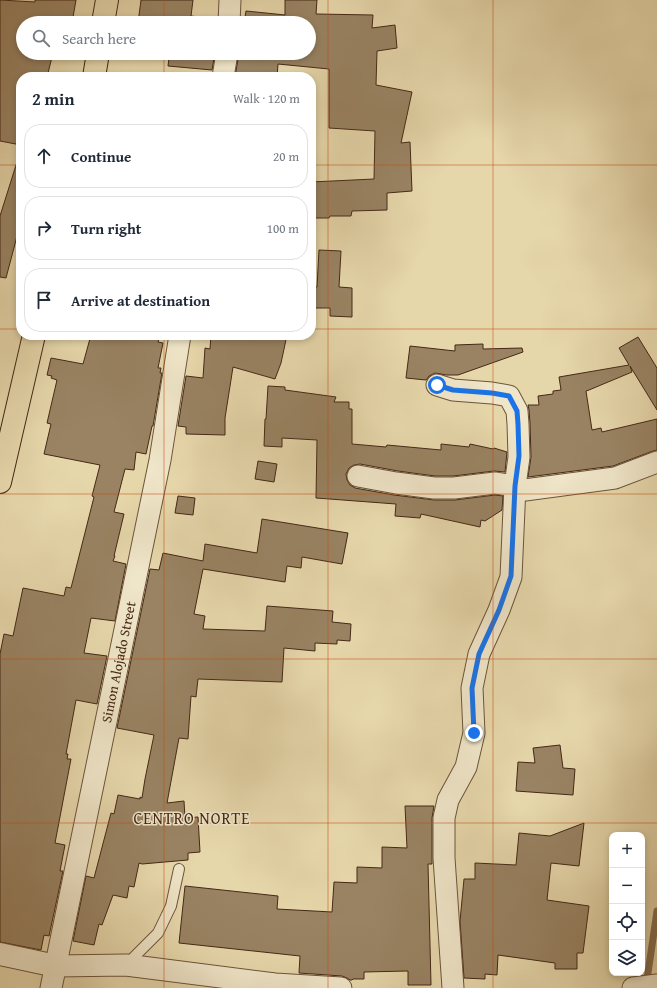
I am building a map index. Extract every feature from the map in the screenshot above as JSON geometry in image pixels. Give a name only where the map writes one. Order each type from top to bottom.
[{"type":"main road","points":[[104,16],[107,0]]},
{"type":"main road","points":[[95,72],[97,60]]},
{"type":"main road","points":[[0,482],[33,340]]},
{"type":"street","points":[[229,16],[230,0]]},
{"type":"street","points":[[224,72],[226,60]]},
{"type":"street","name":"Simon Alojado Street","points":[[51,988],[160,460],[179,340]]},
{"type":"street","points":[[437,385],[453,390],[509,396],[517,411],[519,456],[515,486],[511,576],[499,610],[479,654],[472,688],[474,733],[466,767],[448,800],[444,818],[444,858],[453,988]]},
{"type":"street","points":[[358,476],[434,488],[454,488],[495,483],[515,486],[525,490],[615,478],[657,462]]},
{"type":"street","points":[[0,954],[56,966],[126,965],[275,984],[341,988]]},
{"type":"street","points":[[633,988],[657,985]]},
{"type":"lane","points":[[126,965],[158,933],[171,906],[179,869]]},
{"type":"building","points":[[0,0],[35,2],[35,0],[76,0],[73,16],[16,16],[16,60],[51,60],[48,72],[16,72],[16,144],[0,141]]},
{"type":"building","points":[[141,0],[193,0],[191,16],[139,16]]},
{"type":"building","points":[[285,0],[317,0],[316,14],[373,15],[372,28],[395,25],[397,48],[377,51],[376,85],[412,92],[401,143],[410,142],[412,191],[387,193],[387,210],[352,211],[351,216],[316,218],[316,182],[374,179],[375,131],[329,128],[329,69],[278,64],[277,72],[236,72],[238,60],[316,60],[316,16],[245,16],[246,11],[285,15]]},
{"type":"building","points":[[169,60],[214,60],[212,70],[168,66]]},
{"type":"building","points":[[16,165],[16,240],[6,278],[0,277],[0,216]]},
{"type":"building","points":[[319,250],[341,251],[339,287],[352,288],[352,317],[330,316],[330,308],[316,308]]},
{"type":"building","points":[[638,337],[657,368],[657,410],[630,366],[632,372],[586,391],[592,430],[601,428],[602,432],[657,419],[657,450],[613,466],[528,477],[531,457],[528,405],[539,405],[538,396],[553,394],[553,391],[561,390],[559,377],[629,365],[619,348]]},
{"type":"building","points":[[90,340],[159,340],[158,342],[163,343],[158,368],[161,368],[160,373],[162,373],[153,426],[146,454],[136,452],[134,470],[125,469],[114,512],[124,514],[113,561],[126,564],[115,621],[91,618],[84,653],[107,656],[97,704],[76,700],[66,754],[68,754],[67,759],[71,759],[55,843],[65,845],[60,871],[63,871],[49,936],[44,935],[41,950],[0,942],[0,654],[4,634],[13,636],[23,588],[64,596],[66,587],[71,588],[94,497],[92,496],[100,465],[44,454],[51,424],[47,423],[57,380],[51,378],[52,376],[47,375],[51,358],[83,364]]},
{"type":"building","points":[[211,340],[286,340],[281,363],[275,379],[233,367],[225,418],[225,435],[186,434],[186,427],[178,426],[186,376],[203,378],[205,348],[210,349]]},
{"type":"building","points":[[483,344],[483,349],[522,348],[523,352],[458,375],[435,373],[429,376],[426,380],[406,378],[410,346],[455,351],[455,345]]},
{"type":"building","points":[[268,386],[285,387],[285,390],[336,397],[334,402],[349,402],[349,409],[352,409],[352,444],[386,447],[387,445],[441,450],[441,444],[469,447],[470,444],[507,452],[505,472],[494,471],[453,476],[435,476],[360,464],[349,468],[346,474],[350,485],[355,488],[394,495],[434,500],[455,500],[495,495],[503,496],[502,510],[485,521],[481,520],[480,527],[421,514],[420,518],[395,516],[396,504],[316,498],[317,440],[282,438],[282,447],[264,446]]},
{"type":"building","points":[[258,461],[277,464],[274,482],[255,479]]},
{"type":"building","points":[[178,496],[195,498],[193,515],[175,513]]},
{"type":"building","points":[[262,519],[348,533],[342,564],[302,557],[301,568],[287,566],[285,582],[203,569],[194,614],[205,616],[203,629],[265,631],[267,606],[333,611],[332,622],[351,624],[350,641],[337,640],[337,644],[315,643],[315,651],[284,648],[282,682],[198,679],[196,697],[191,696],[188,739],[179,738],[167,803],[184,801],[185,818],[198,817],[200,852],[188,853],[188,860],[139,863],[134,887],[129,886],[127,898],[113,895],[102,925],[99,924],[94,945],[73,941],[86,876],[94,878],[111,813],[114,814],[118,795],[140,799],[140,797],[142,798],[154,735],[117,728],[150,569],[159,570],[163,553],[203,561],[205,544],[257,553]]},
{"type":"building","points":[[560,745],[563,768],[575,769],[573,795],[516,791],[518,762],[535,763],[533,748]]},
{"type":"building","points":[[405,806],[434,806],[432,818],[432,864],[428,864],[431,985],[408,985],[408,971],[364,972],[364,979],[350,980],[342,976],[299,973],[300,956],[179,943],[185,886],[278,896],[277,909],[332,912],[334,882],[357,883],[357,867],[382,868],[382,847],[407,848]]},
{"type":"building","points":[[584,823],[579,866],[551,863],[547,900],[589,906],[583,953],[577,953],[577,969],[555,969],[555,963],[498,955],[497,975],[485,974],[485,979],[464,978],[460,921],[464,879],[475,879],[475,863],[516,865],[519,833],[550,836]]},
{"type":"waterway","points":[[647,980],[657,911]]},
{"type":"district","name":"CENTRO NORTE","points":[[192,818]]},
{"type":"route","points":[[437,385],[453,390],[509,396],[517,411],[519,456],[515,486],[511,576],[499,610],[479,654],[472,688],[474,733]]}]
